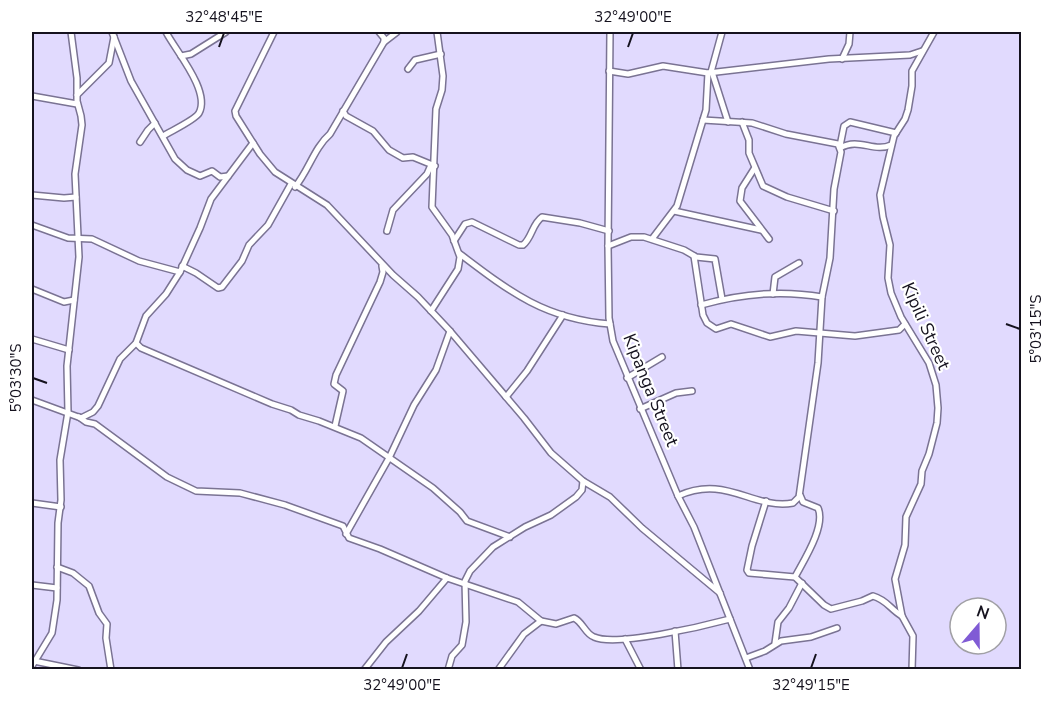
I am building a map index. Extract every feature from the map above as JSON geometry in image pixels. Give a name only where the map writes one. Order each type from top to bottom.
[{"type":"street","points":[[71,32],[77,78],[77,104],[82,125],[75,174],[79,257],[66,386],[68,412],[60,460],[61,507],[57,600],[52,633],[33,661],[78,669]]},
{"type":"street","points":[[163,136],[196,116],[200,111],[200,93],[197,84],[166,32]]},
{"type":"street","points":[[181,56],[191,54],[225,32]]},
{"type":"street","points":[[266,32],[270,40]]},
{"type":"street","points":[[274,32],[235,111],[253,143],[275,172],[327,205],[450,332],[551,453],[583,482],[609,497],[642,528],[720,593]]},
{"type":"street","points":[[379,32],[384,42]]},
{"type":"street","points":[[32,226],[78,239],[90,239],[139,261],[196,273],[218,288],[222,287],[242,261],[249,245],[268,225],[293,185],[305,174],[321,143],[330,134],[384,42],[397,32]]},
{"type":"street","points":[[431,311],[458,269],[460,257],[454,240],[433,208],[436,109],[442,90],[443,76],[437,32]]},
{"type":"street","name":"Kipanga Street","points":[[610,32],[608,246],[610,324],[613,341],[640,409],[694,527],[750,669]]},
{"type":"street","points":[[652,239],[674,211],[703,120],[710,72],[722,32]]},
{"type":"street","points":[[842,59],[849,44],[850,32]]},
{"type":"street","name":"Kipili Street","points":[[912,669],[914,636],[902,616],[894,583],[896,569],[905,545],[905,518],[921,484],[922,471],[932,444],[939,411],[936,385],[930,368],[905,324],[891,293],[888,278],[890,245],[881,205],[881,191],[891,145],[908,110],[912,71],[934,32]]},
{"type":"street","points":[[76,95],[109,63],[113,34]]},
{"type":"street","points":[[113,34],[132,81],[175,159],[187,170],[200,177],[212,171],[219,177],[228,176]]},
{"type":"street","points":[[609,72],[628,74],[663,66],[710,72],[829,59],[910,55],[924,50]]},
{"type":"street","points":[[408,69],[415,60],[441,54]]},
{"type":"street","points":[[710,72],[728,122]]},
{"type":"street","points":[[32,96],[77,104]]},
{"type":"street","points":[[343,111],[346,116],[373,131],[389,150],[403,158],[413,157],[433,165]]},
{"type":"street","points":[[703,120],[742,122],[786,134],[830,141],[840,147]]},
{"type":"street","points":[[742,122],[749,140],[748,153],[760,183],[766,189],[834,211]]},
{"type":"street","points":[[678,496],[686,492],[713,488],[729,490],[766,501],[789,504],[796,501],[800,495],[818,363],[818,334],[829,263],[834,189],[844,126],[850,122],[896,133]]},
{"type":"street","points":[[140,141],[155,123]]},
{"type":"street","points":[[79,417],[96,410],[120,358],[136,343],[146,316],[160,302],[181,269],[209,202],[253,143]]},
{"type":"street","points":[[840,147],[850,143],[884,147],[891,145]]},
{"type":"street","points":[[387,231],[393,210],[433,165]]},
{"type":"street","points":[[754,169],[742,188],[740,201],[770,239]]},
{"type":"street","points":[[32,195],[76,197]]},
{"type":"street","points":[[674,211],[761,230]]},
{"type":"street","points":[[454,240],[465,224],[472,222],[523,245],[527,242],[536,222],[542,218],[580,223],[609,231]]},
{"type":"street","points":[[608,246],[637,236],[684,249],[694,256],[716,260],[722,299]]},
{"type":"street","points":[[459,254],[526,301],[587,322],[610,324]]},
{"type":"street","points":[[694,256],[706,323],[716,329],[729,324],[770,337],[796,331],[860,335],[899,330],[905,324]]},
{"type":"street","points":[[773,294],[776,277],[799,263]]},
{"type":"street","points":[[334,426],[343,391],[334,384],[336,375],[380,282],[383,272],[382,264]]},
{"type":"street","points":[[32,289],[64,302],[74,300]]},
{"type":"street","points":[[701,305],[722,299],[773,294],[805,294],[822,297]]},
{"type":"street","points":[[506,397],[527,371],[563,315]]},
{"type":"street","points":[[346,534],[389,458],[414,405],[436,370],[450,332]]},
{"type":"street","points":[[32,339],[69,350]]},
{"type":"street","points":[[136,343],[141,348],[272,404],[361,438],[433,488],[467,521],[510,537]]},
{"type":"street","points":[[627,378],[662,357]]},
{"type":"street","points":[[640,409],[676,393],[692,391]]},
{"type":"street","points":[[32,399],[68,412],[86,422],[94,423],[166,477],[196,491],[240,493],[285,505],[341,525],[345,528],[349,538],[411,561],[465,585],[518,603],[540,621],[556,624],[574,618],[593,637],[609,640],[675,631],[730,619]]},
{"type":"street","points":[[448,669],[452,657],[462,645],[466,627],[465,585],[468,574],[493,547],[551,515],[576,497],[582,490],[583,482]]},
{"type":"street","points":[[795,577],[813,541],[820,513],[819,508],[803,502],[800,495]]},
{"type":"street","points":[[766,501],[747,571],[795,577],[831,609],[873,596],[884,600],[892,610],[902,616]]},
{"type":"street","points":[[32,503],[61,507]]},
{"type":"street","points":[[57,567],[73,573],[89,586],[99,613],[106,624],[111,669]]},
{"type":"street","points":[[364,669],[386,642],[419,611],[447,578]]},
{"type":"street","points":[[776,643],[778,622],[789,608],[802,583]]},
{"type":"street","points":[[32,585],[57,588]]},
{"type":"street","points":[[498,669],[524,634],[540,621]]},
{"type":"street","points":[[746,658],[787,639],[811,637],[837,628]]},
{"type":"street","points":[[675,631],[678,669]]},
{"type":"street","points":[[625,639],[641,669]]}]
